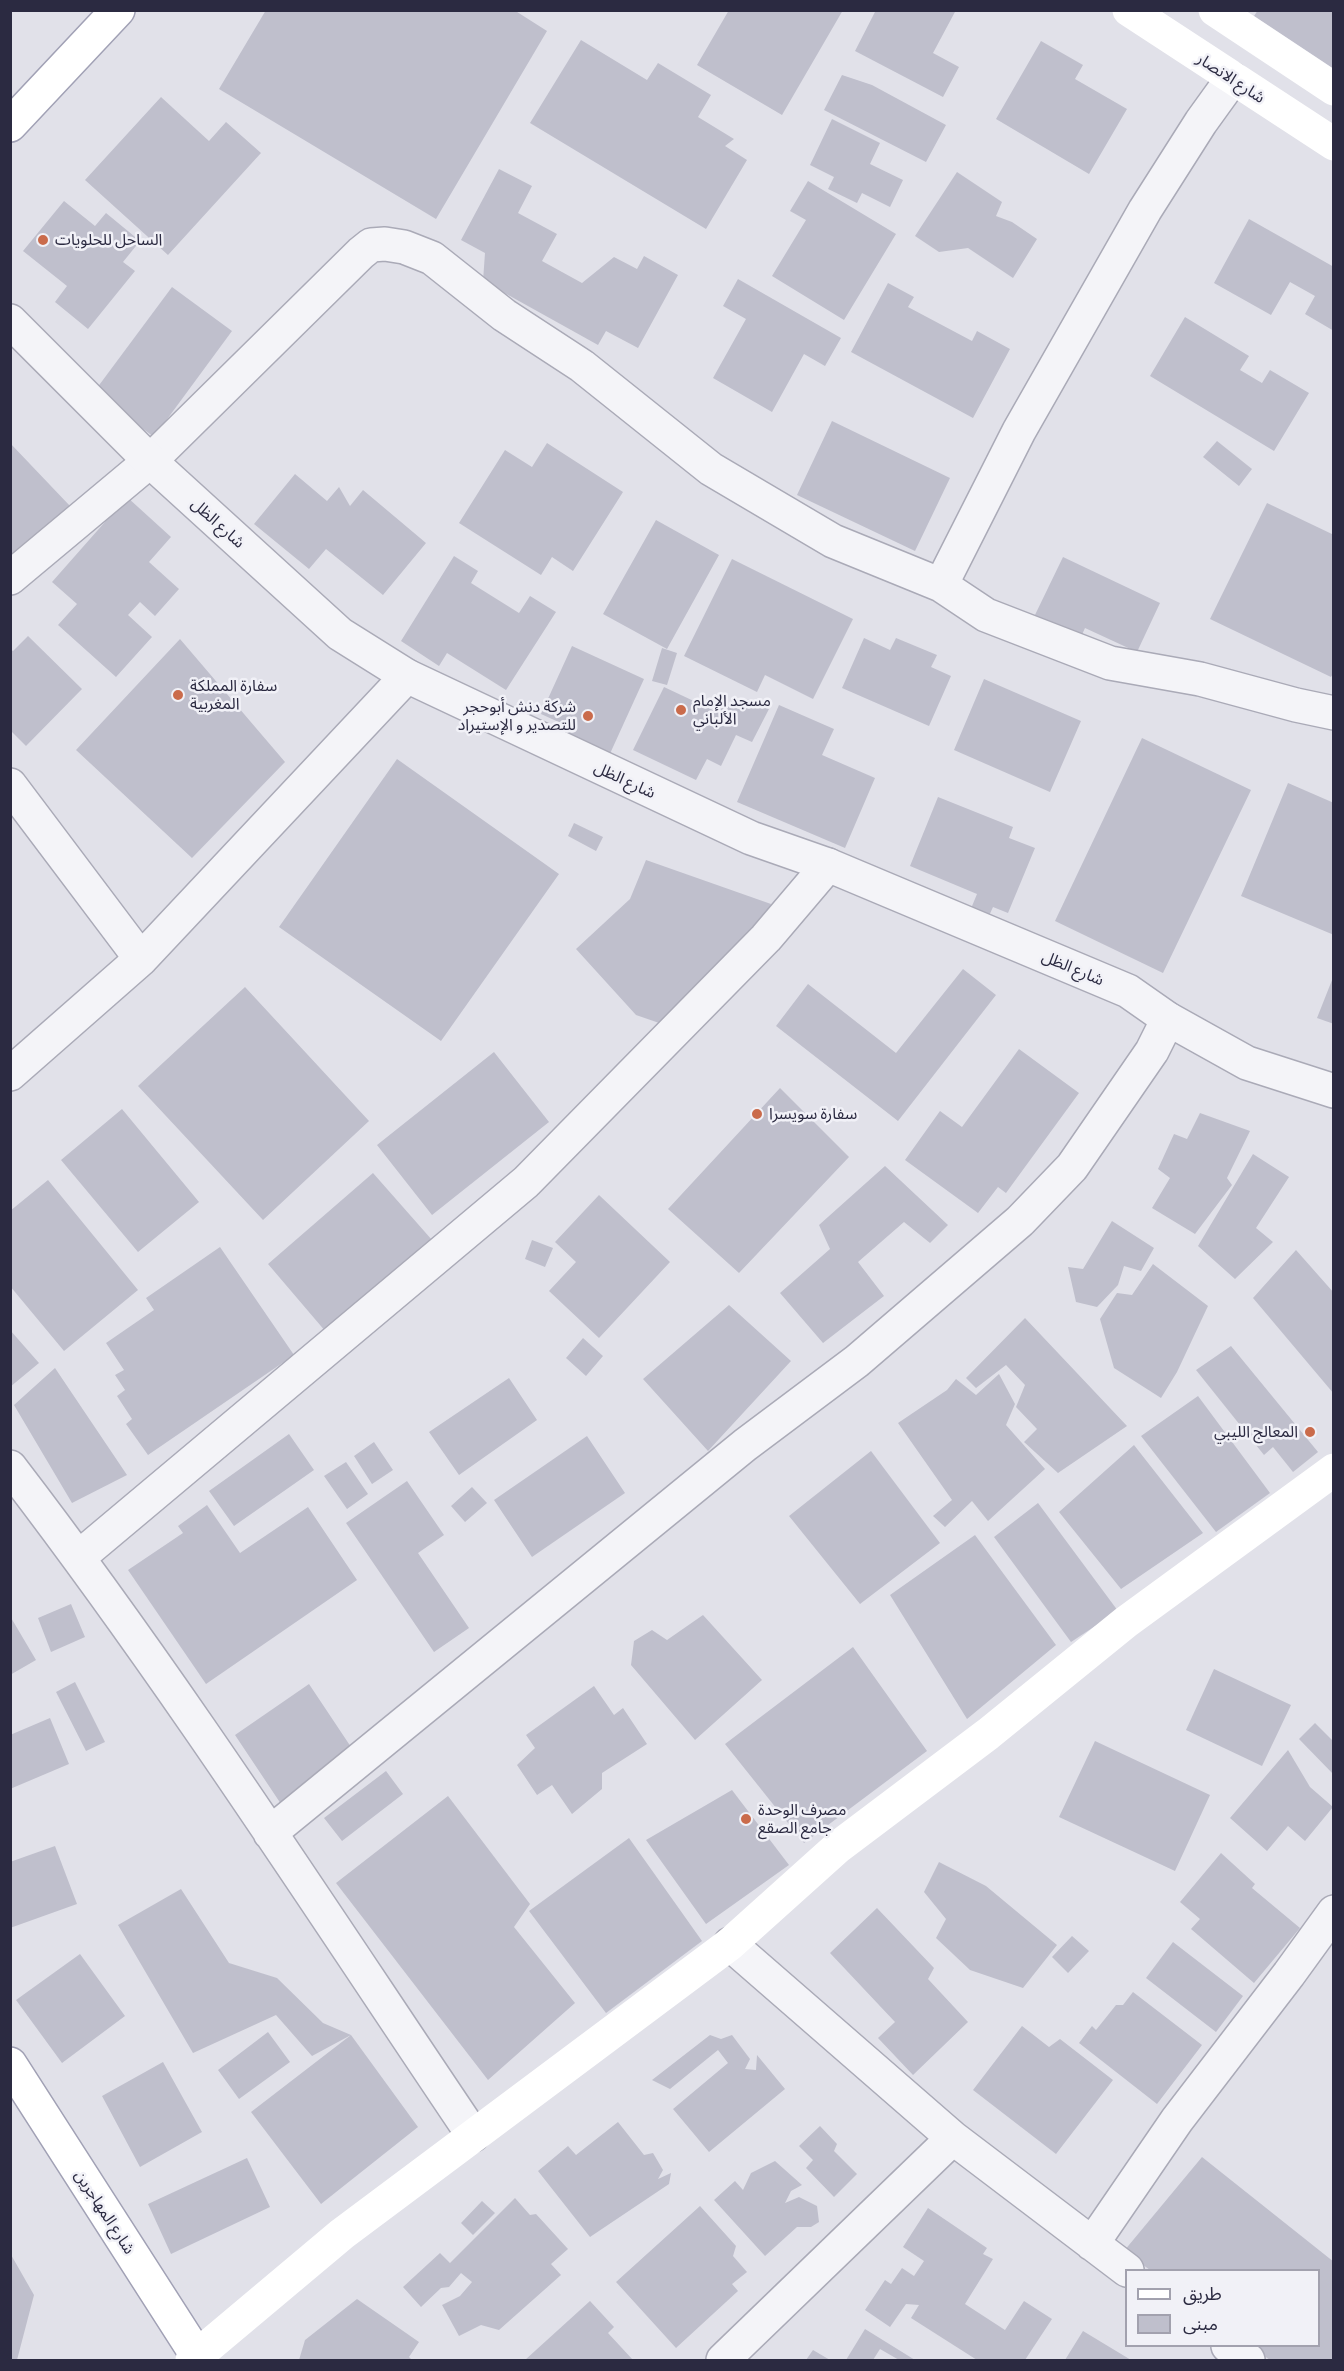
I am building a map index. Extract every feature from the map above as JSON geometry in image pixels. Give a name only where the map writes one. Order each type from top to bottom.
[{"type":"main road","points":[[10,125],[118,10]]},
{"type":"main road","name":"شارع الانصار","points":[[1130,10],[1334,144]]},
{"type":"main road","points":[[1215,10],[1334,88]]},
{"type":"main road","points":[[197,2359],[342,2234],[730,1944],[838,1847],[988,1734],[1126,1622],[1334,1470]]},
{"type":"main road","name":"شارع المهاجرين","points":[[10,2064],[197,2359]]},
{"type":"street","points":[[942,585],[1019,431],[1140,220],[1201,122],[1232,79]]},
{"type":"street","points":[[10,578],[150,460],[361,253],[372,245],[385,244],[404,247],[432,258],[504,315],[582,366],[711,469],[833,541],[942,585],[986,615],[1110,663],[1200,679],[1334,713]]},
{"type":"street","name":"شارع الظل","points":[[10,321],[150,460],[340,634],[407,676],[751,838],[828,865],[1128,991],[1168,1020],[1247,1063],[1334,1091]]},
{"type":"street","points":[[10,1074],[141,959],[407,676]]},
{"type":"street","points":[[10,785],[141,959]]},
{"type":"street","points":[[79,1557],[526,1182],[766,938],[828,865]]},
{"type":"street","points":[[270,1833],[745,1445],[857,1361],[1020,1221],[1072,1167],[1152,1051],[1168,1020]]},
{"type":"street","points":[[10,1467],[79,1557],[270,1833],[473,2136]]},
{"type":"street","points":[[1092,2244],[1177,2120],[1334,1912]]},
{"type":"street","points":[[730,1944],[952,2138],[1125,2269]]},
{"type":"street","points":[[723,2361],[952,2138]]},
{"type":"street","points":[[1229,2347],[1248,2361]]},
{"type":"building","points":[[266,10],[514,10],[547,31],[436,219],[219,89]]},
{"type":"building","points":[[729,10],[843,10],[782,115],[697,65]]},
{"type":"building","points":[[876,10],[956,10],[933,53],[959,67],[943,97],[855,51]]},
{"type":"building","points":[[1258,10],[1334,10],[1334,69],[1254,16]]},
{"type":"building","points":[[581,40],[647,80],[658,63],[711,95],[698,117],[734,139],[725,146],[747,160],[706,229],[530,123]]},
{"type":"building","points":[[1041,41],[1083,65],[1075,79],[1127,109],[1089,174],[996,119]]},
{"type":"building","points":[[842,75],[872,85],[946,125],[926,162],[824,110]]},
{"type":"building","points":[[161,97],[209,141],[226,122],[261,153],[168,255],[85,180]]},
{"type":"building","points":[[832,119],[880,143],[870,164],[903,180],[890,207],[862,193],[857,203],[828,189],[834,177],[810,165]]},
{"type":"building","points":[[499,169],[532,186],[518,213],[557,234],[542,261],[582,283],[614,257],[637,269],[644,256],[678,275],[638,348],[606,331],[598,345],[483,281],[485,253],[461,240]]},
{"type":"building","points":[[957,172],[1002,202],[996,216],[1012,222],[1037,239],[1013,278],[968,248],[939,252],[915,236]]},
{"type":"building","points":[[808,181],[896,234],[844,320],[772,276],[806,220],[790,211]]},
{"type":"building","points":[[64,201],[95,226],[106,213],[140,241],[123,262],[135,271],[88,329],[55,302],[67,286],[23,251]]},
{"type":"building","points":[[1249,219],[1334,267],[1334,331],[1305,314],[1315,296],[1290,282],[1271,315],[1214,283]]},
{"type":"building","points":[[738,279],[841,338],[825,366],[804,354],[772,412],[713,378],[746,319],[723,306]]},
{"type":"building","points":[[888,283],[914,297],[908,307],[972,341],[977,331],[1010,349],[973,418],[851,352]]},
{"type":"building","points":[[172,287],[232,331],[154,437],[94,392]]},
{"type":"building","points":[[1185,317],[1249,356],[1240,370],[1262,383],[1270,370],[1309,393],[1274,451],[1150,376]]},
{"type":"building","points":[[832,421],[950,478],[915,551],[797,495]]},
{"type":"building","points":[[1217,441],[1252,469],[1239,486],[1203,457]]},
{"type":"building","points":[[10,443],[70,506],[10,563]]},
{"type":"building","points":[[547,443],[623,492],[573,571],[552,557],[541,575],[459,523],[505,450],[532,467]]},
{"type":"building","points":[[295,474],[327,501],[339,487],[350,506],[363,490],[426,543],[383,595],[326,549],[309,569],[254,524]]},
{"type":"building","points":[[127,497],[171,537],[149,562],[179,589],[155,616],[140,602],[128,615],[152,637],[116,677],[58,625],[77,604],[52,582]]},
{"type":"building","points":[[1267,503],[1334,535],[1334,672],[1331,677],[1210,619]]},
{"type":"building","points":[[656,520],[719,555],[667,649],[603,614]]},
{"type":"building","points":[[454,556],[478,571],[471,583],[519,613],[530,596],[556,612],[506,690],[447,653],[439,666],[401,641]]},
{"type":"building","points":[[1063,557],[1160,603],[1137,652],[1085,628],[1080,639],[1034,617]]},
{"type":"building","points":[[732,559],[853,619],[813,699],[765,675],[757,692],[684,656]]},
{"type":"building","points":[[28,636],[82,689],[26,746],[10,730],[10,649],[13,651]]},
{"type":"building","points":[[864,638],[890,650],[896,638],[937,655],[931,667],[951,676],[929,726],[842,688]]},
{"type":"building","name":"سفارة المملكة المغربية","points":[[180,639],[285,762],[192,858],[76,750]]},
{"type":"building","points":[[572,646],[644,679],[608,758],[558,735],[563,724],[541,714]]},
{"type":"building","points":[[662,648],[677,653],[667,685],[652,681]]},
{"type":"building","points":[[984,679],[1081,721],[1050,792],[954,750]]},
{"type":"building","points":[[664,687],[717,712],[722,701],[742,710],[747,699],[769,709],[752,742],[736,735],[721,766],[707,759],[696,780],[633,750]]},
{"type":"building","points":[[779,705],[834,729],[822,755],[875,778],[845,848],[737,802]]},
{"type":"building","points":[[1142,738],[1251,790],[1163,973],[1055,921]]},
{"type":"building","points":[[397,759],[559,874],[441,1041],[279,927]]},
{"type":"building","points":[[1288,783],[1334,803],[1334,935],[1241,896]]},
{"type":"building","points":[[938,797],[1013,827],[1009,838],[1035,848],[1008,913],[993,907],[988,918],[970,911],[977,894],[910,866]]},
{"type":"building","points":[[574,823],[603,837],[596,851],[568,836]]},
{"type":"building","points":[[646,860],[771,904],[758,940],[665,1025],[636,1015],[576,949],[630,899]]},
{"type":"building","points":[[963,969],[996,995],[898,1121],[776,1026],[808,984],[896,1053]]},
{"type":"building","points":[[1334,975],[1334,1024],[1317,1018]]},
{"type":"building","points":[[245,987],[369,1121],[263,1220],[138,1086]]},
{"type":"building","points":[[1019,1049],[1079,1093],[1006,1193],[998,1187],[978,1213],[905,1160],[940,1111],[962,1127]]},
{"type":"building","points":[[494,1052],[549,1122],[432,1215],[377,1145]]},
{"type":"building","points":[[780,1088],[849,1157],[739,1273],[668,1209]]},
{"type":"building","points":[[122,1109],[199,1202],[138,1252],[61,1160]]},
{"type":"building","points":[[1200,1113],[1250,1131],[1227,1178],[1232,1185],[1195,1234],[1152,1208],[1170,1178],[1158,1169],[1174,1134],[1187,1139]]},
{"type":"building","points":[[1253,1154],[1289,1177],[1256,1228],[1273,1242],[1235,1279],[1198,1246]]},
{"type":"building","points":[[885,1166],[948,1225],[930,1243],[904,1222],[858,1262],[884,1296],[823,1343],[780,1293],[830,1249],[819,1225]]},
{"type":"building","points":[[373,1173],[432,1240],[326,1332],[268,1264]]},
{"type":"building","points":[[48,1180],[138,1290],[64,1351],[10,1286],[10,1211]]},
{"type":"building","points":[[599,1195],[670,1262],[599,1338],[549,1291],[576,1262],[555,1242]]},
{"type":"building","points":[[1112,1221],[1154,1248],[1141,1271],[1124,1266],[1118,1285],[1097,1307],[1076,1302],[1068,1267],[1083,1269]]},
{"type":"building","points":[[532,1240],[553,1248],[545,1267],[525,1259]]},
{"type":"building","points":[[220,1247],[294,1355],[148,1455],[126,1424],[132,1419],[117,1396],[125,1390],[115,1375],[124,1370],[106,1343],[154,1310],[146,1298]]},
{"type":"building","points":[[1296,1250],[1334,1293],[1334,1394],[1253,1298]]},
{"type":"building","points":[[1153,1264],[1208,1306],[1177,1372],[1161,1398],[1114,1368],[1100,1319],[1117,1293],[1132,1295]]},
{"type":"building","points":[[729,1305],[791,1361],[708,1451],[643,1379]]},
{"type":"building","points":[[1025,1318],[1127,1426],[1058,1473],[1024,1442],[1037,1429],[1016,1407],[1025,1385],[1006,1365],[976,1388],[966,1378]]},
{"type":"building","points":[[10,1330],[39,1363],[10,1387]]},
{"type":"building","points":[[583,1338],[603,1356],[586,1376],[566,1358]]},
{"type":"building","points":[[1231,1346],[1318,1452],[1293,1472],[1273,1447],[1264,1455],[1196,1370]]},
{"type":"building","points":[[55,1368],[127,1475],[72,1503],[14,1405]]},
{"type":"building","points":[[999,1374],[1015,1404],[1006,1425],[1045,1469],[988,1521],[972,1501],[945,1527],[933,1516],[952,1500],[898,1423],[947,1390],[956,1379],[976,1395]]},
{"type":"building","points":[[509,1378],[537,1420],[459,1475],[429,1432]]},
{"type":"building","points":[[1198,1396],[1270,1493],[1216,1532],[1141,1436]]},
{"type":"building","points":[[289,1434],[314,1470],[234,1526],[209,1491]]},
{"type":"building","points":[[587,1436],[625,1493],[532,1557],[494,1500]]},
{"type":"building","points":[[374,1442],[393,1470],[372,1484],[354,1456]]},
{"type":"building","points":[[1134,1445],[1203,1533],[1121,1589],[1059,1512]]},
{"type":"building","points":[[871,1451],[940,1543],[860,1604],[789,1516]]},
{"type":"building","points":[[346,1462],[368,1494],[347,1509],[324,1476]]},
{"type":"building","points":[[407,1481],[444,1535],[418,1553],[469,1628],[434,1652],[346,1523]]},
{"type":"building","points":[[472,1487],[487,1503],[465,1522],[451,1506]]},
{"type":"building","points":[[1038,1503],[1118,1611],[1071,1642],[994,1537]]},
{"type":"building","points":[[207,1505],[240,1553],[308,1507],[357,1580],[206,1684],[128,1570],[183,1533],[178,1526]]},
{"type":"building","points":[[975,1535],[1056,1645],[967,1719],[890,1595]]},
{"type":"building","points":[[71,1604],[85,1637],[51,1652],[38,1618]]},
{"type":"building","points":[[703,1615],[762,1680],[695,1740],[631,1665],[634,1641],[652,1630],[667,1640]]},
{"type":"building","points":[[10,1616],[36,1660],[10,1675]]},
{"type":"building","points":[[853,1647],[927,1751],[804,1843],[725,1744]]},
{"type":"building","points":[[1214,1669],[1291,1705],[1262,1766],[1186,1730]]},
{"type":"building","points":[[75,1682],[105,1742],[86,1751],[56,1692]]},
{"type":"building","points":[[309,1684],[355,1753],[281,1804],[235,1735]]},
{"type":"building","points":[[594,1686],[614,1715],[623,1708],[647,1744],[602,1773],[602,1789],[572,1814],[552,1785],[537,1795],[517,1765],[535,1748],[526,1735]]},
{"type":"building","points":[[50,1718],[69,1764],[10,1789],[10,1735]]},
{"type":"building","points":[[1315,1723],[1334,1742],[1334,1775],[1299,1739]]},
{"type":"building","points":[[1095,1741],[1210,1795],[1175,1871],[1059,1817]]},
{"type":"building","points":[[1288,1750],[1310,1787],[1333,1807],[1305,1841],[1288,1826],[1267,1851],[1230,1818]]},
{"type":"building","points":[[386,1771],[403,1794],[342,1841],[324,1818]]},
{"type":"building","points":[[732,1790],[789,1865],[706,1924],[646,1840]]},
{"type":"building","points":[[448,1796],[530,1904],[514,1927],[575,2003],[488,2080],[336,1883]]},
{"type":"building","points":[[629,1838],[702,1941],[606,2013],[529,1911]]},
{"type":"building","points":[[55,1846],[77,1904],[10,1928],[10,1862]]},
{"type":"building","points":[[1221,1853],[1255,1884],[1252,1888],[1300,1928],[1254,1983],[1191,1929],[1200,1919],[1180,1902]]},
{"type":"building","points":[[939,1862],[986,1886],[1057,1945],[1023,1988],[970,1970],[936,1938],[946,1919],[924,1892]]},
{"type":"building","points":[[181,1889],[229,1963],[277,1978],[323,2023],[351,2035],[312,2056],[276,2015],[193,2053],[118,1925]]},
{"type":"building","points":[[877,1908],[934,1968],[928,1979],[968,2022],[913,2075],[878,2038],[895,2022],[830,1953]]},
{"type":"building","points":[[1072,1936],[1089,1951],[1068,1973],[1052,1957]]},
{"type":"building","points":[[1173,1942],[1243,1996],[1216,2032],[1146,1978]]},
{"type":"building","points":[[80,1954],[125,2016],[62,2063],[16,2000]]},
{"type":"building","points":[[1133,1992],[1202,2045],[1157,2104],[1079,2043],[1092,2026],[1096,2030],[1116,2005],[1123,2005]]},
{"type":"building","points":[[1022,2026],[1049,2047],[1060,2039],[1113,2080],[1056,2154],[973,2090]]},
{"type":"building","points":[[268,2032],[290,2062],[239,2099],[218,2070]]},
{"type":"building","points":[[351,2035],[418,2127],[321,2204],[251,2112]]},
{"type":"building","points":[[710,2035],[721,2039],[732,2035],[750,2059],[745,2069],[756,2070],[757,2055],[785,2089],[709,2152],[673,2109],[728,2063],[718,2050],[670,2089],[652,2080]]},
{"type":"building","points":[[163,2062],[202,2132],[140,2167],[102,2096]]},
{"type":"building","points":[[618,2122],[644,2155],[653,2153],[663,2170],[658,2179],[671,2173],[669,2184],[590,2237],[538,2171],[568,2146],[576,2155]]},
{"type":"building","points":[[820,2126],[837,2144],[834,2151],[857,2174],[834,2197],[806,2168],[813,2160],[799,2146]]},
{"type":"building","points":[[1202,2157],[1334,2262],[1334,2360],[1270,2360],[1251,2347],[1320,2347],[1320,2269],[1149,2269],[1124,2251]]},
{"type":"building","points":[[247,2158],[270,2207],[171,2254],[148,2204]]},
{"type":"building","points":[[775,2161],[802,2185],[791,2191],[785,2203],[799,2197],[817,2206],[819,2222],[811,2227],[797,2227],[765,2256],[714,2200],[735,2181],[743,2190],[751,2173]]},
{"type":"building","points":[[515,2198],[530,2215],[536,2214],[568,2249],[551,2264],[561,2275],[499,2330],[481,2325],[459,2336],[442,2305],[460,2296],[472,2282],[461,2273],[449,2287],[441,2288],[421,2307],[403,2287],[440,2253],[450,2263]]},
{"type":"building","points":[[482,2201],[495,2213],[473,2235],[461,2223]]},
{"type":"building","points":[[700,2206],[736,2246],[733,2256],[747,2272],[732,2284],[738,2291],[676,2348],[616,2282]]},
{"type":"building","points":[[928,2208],[987,2248],[983,2254],[993,2259],[965,2304],[1005,2330],[1024,2301],[1052,2319],[1025,2360],[977,2360],[911,2318],[919,2305],[906,2304],[890,2327],[865,2310],[885,2280],[891,2284],[902,2268],[914,2276],[924,2261],[903,2247]]},
{"type":"building","points":[[10,2253],[34,2295],[17,2360],[10,2360]]},
{"type":"building","points":[[357,2299],[419,2342],[409,2357],[412,2360],[299,2360],[305,2340]]},
{"type":"building","points":[[590,2301],[614,2327],[608,2333],[633,2360],[525,2360]]},
{"type":"building","points":[[865,2329],[915,2360],[899,2360],[880,2349],[873,2360],[846,2360]]},
{"type":"building","points":[[1083,2331],[1131,2360],[1065,2360]]},
{"type":"building","points":[[813,2350],[830,2360],[806,2360]]},
{"type":"place","name":"الساحل للحلويات","points":[[43,240]]},
{"type":"place","name":"سفارة المملكة المغربية","points":[[178,695]]},
{"type":"place","name":"مسجد الإمام الألباني","points":[[681,710]]},
{"type":"place","name":"شركة دنش أبوحجر للتصدير و الإستيراد","points":[[588,716]]},
{"type":"place","name":"سفارة سويسرا","points":[[757,1114]]},
{"type":"place","name":"المعالج الليبي","points":[[1310,1432]]},
{"type":"place","name":"مصرف الوحدة جامع الصقع","points":[[746,1819]]}]
